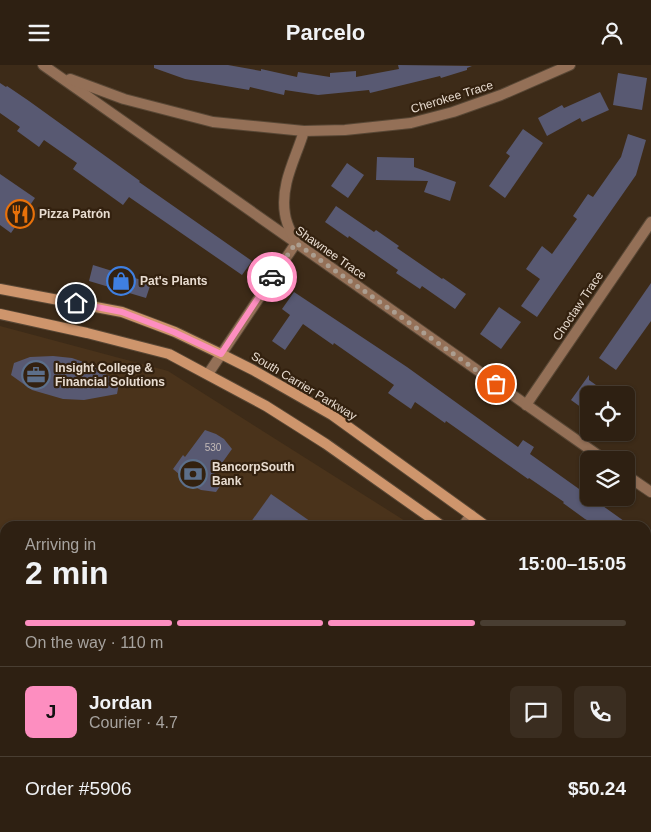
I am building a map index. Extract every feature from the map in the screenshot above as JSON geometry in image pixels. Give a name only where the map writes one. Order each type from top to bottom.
[{"type":"main road","name":"South Carrier Parkway","points":[[0,289],[122,312],[174,332],[221,354],[332,415],[479,521]]},
{"type":"main road","points":[[0,314],[87,333],[169,354],[266,406],[326,444],[435,521]]},
{"type":"street","name":"Shawnee Trace","points":[[44,65],[592,451]]},
{"type":"street","name":"Cherokee Trace","points":[[57,75],[124,99],[214,121],[304,131],[345,130],[411,123],[453,112],[501,95],[570,65]]},
{"type":"street","points":[[208,374],[296,243],[285,215],[284,190],[304,131]]},
{"type":"street","name":"Choctaw Trace","points":[[526,405],[651,221]]},
{"type":"street","points":[[635,481],[651,493]]},
{"type":"street","points":[[466,521],[470,515]]},
{"type":"shaded area","points":[[0,326],[168,371],[405,521],[0,521]]},
{"type":"building","points":[[154,65],[228,65],[261,71],[261,69],[297,77],[298,72],[330,77],[330,73],[356,71],[356,77],[399,69],[398,65],[472,66],[467,68],[467,70],[441,78],[440,76],[370,93],[369,90],[318,95],[285,90],[284,95],[250,87],[249,90],[185,79],[154,68]]},
{"type":"building","points":[[618,73],[647,78],[642,110],[613,105]]},
{"type":"building","points":[[0,83],[29,101],[139,182],[252,261],[242,275],[129,197],[123,205],[73,169],[77,163],[44,140],[39,147],[17,131],[20,127],[0,113]]},
{"type":"building","points":[[600,92],[609,110],[582,122],[580,118],[547,136],[538,118],[562,105],[564,108]]},
{"type":"building","points":[[523,129],[543,143],[505,198],[489,186],[510,156],[506,153]]},
{"type":"building","points":[[628,134],[646,140],[636,175],[537,317],[521,306],[540,279],[526,269],[542,246],[552,254],[577,219],[573,216],[588,194],[593,197],[621,157]]},
{"type":"building","points":[[377,157],[414,158],[414,167],[456,182],[450,201],[424,192],[428,181],[376,180]]},
{"type":"building","points":[[347,163],[364,175],[348,198],[331,186]]},
{"type":"building","points":[[0,174],[35,198],[11,233],[0,225]]},
{"type":"building","points":[[336,206],[374,232],[376,230],[399,246],[397,248],[466,294],[455,309],[422,286],[420,289],[396,273],[398,270],[325,222]]},
{"type":"building","points":[[93,265],[151,283],[146,298],[89,281]]},
{"type":"building","points":[[651,283],[651,321],[616,370],[599,358]]},
{"type":"building","points":[[294,292],[407,367],[518,447],[523,440],[534,447],[530,454],[580,490],[580,506],[603,506],[624,521],[589,521],[585,519],[564,502],[446,421],[445,423],[415,402],[411,409],[388,393],[394,385],[303,324],[285,350],[272,341],[290,315],[282,309]]},
{"type":"building","points":[[499,307],[521,322],[501,349],[480,334]]},
{"type":"building","points":[[53,356],[72,358],[92,365],[119,383],[117,394],[84,400],[63,399],[32,390],[11,375],[14,363],[30,357]]},
{"type":"building","points":[[589,375],[589,380],[597,386],[581,386]]},
{"type":"building","points":[[580,388],[580,406],[571,400]]},
{"type":"building","points":[[205,430],[224,439],[232,449],[212,477],[225,479],[216,492],[201,490],[193,486],[173,469],[183,455],[185,457]]},
{"type":"building","points":[[271,494],[310,521],[252,521]]},
{"type":"way so far","points":[[272,277],[296,243],[496,384]]},
{"type":"place","name":"Pizza Patrón","points":[[20,214]]},
{"type":"place","name":"Pat's Plants","points":[[121,281]]},
{"type":"place","name":"Insight College & Financial Solutions","points":[[36,375]]},
{"type":"place","name":"BancorpSouth Bank","points":[[193,474]]},
{"type":"route","points":[[76,303],[122,312],[174,332],[221,354],[272,277]]}]
